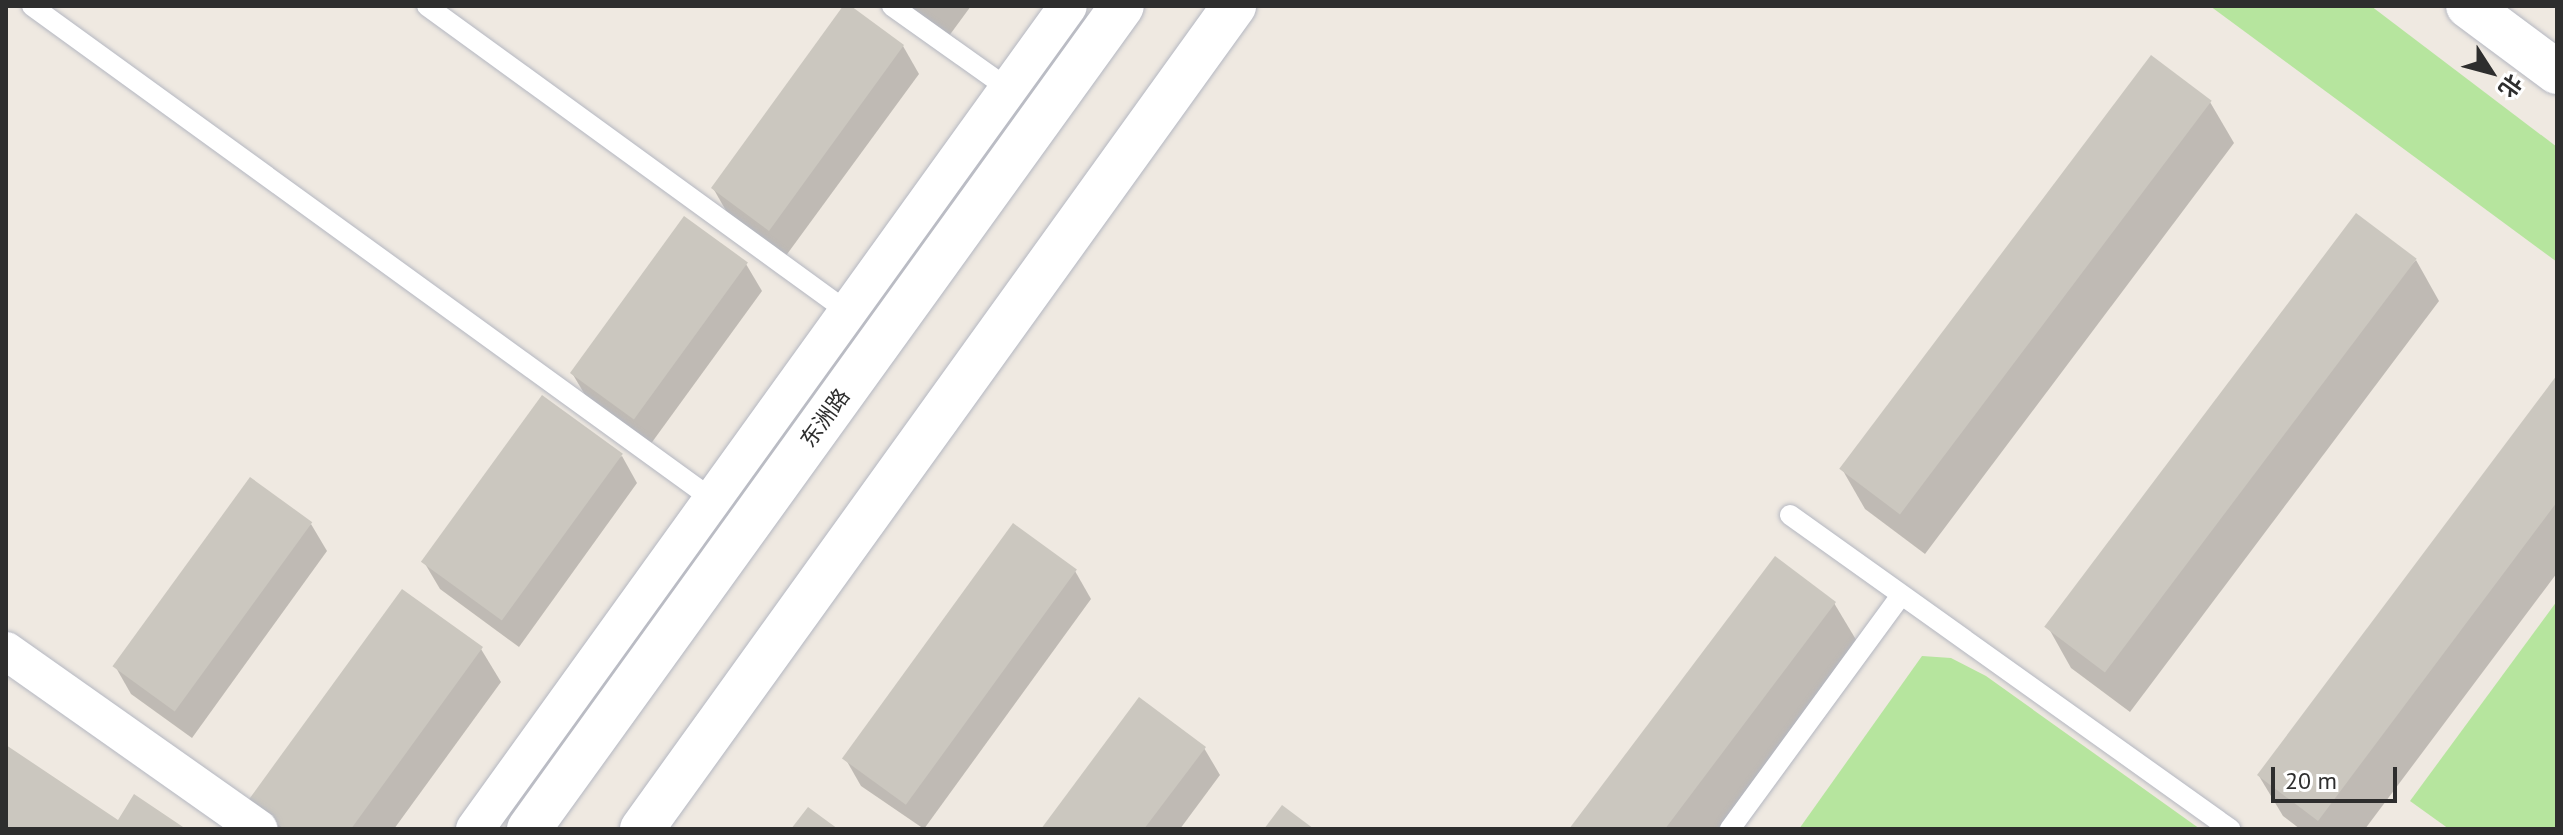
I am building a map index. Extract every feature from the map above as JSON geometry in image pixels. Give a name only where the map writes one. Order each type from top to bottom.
[{"type":"street","points":[[475,829],[1068,6]]},
{"type":"street","name":"东洲路","points":[[529,829],[1122,6]]},
{"type":"street","points":[[642,829],[1234,6]]},
{"type":"street","points":[[2468,6],[2557,72]]},
{"type":"street","points":[[6,651],[258,829]]},
{"type":"lane","points":[[32,6],[712,499]]},
{"type":"lane","points":[[427,6],[848,312]]},
{"type":"lane","points":[[892,6],[1009,89]]},
{"type":"lane","points":[[1790,515],[2230,829]]},
{"type":"lane","points":[[1730,829],[1901,595]]},
{"type":"green space","points":[[2210,6],[2371,6],[2557,147],[2557,262]]},
{"type":"green space","points":[[2557,601],[2557,829],[2449,829],[2410,801]]},
{"type":"green space","points":[[1922,656],[1951,658],[1986,676],[2200,829],[1799,829]]},
{"type":"building","points":[[843,6],[851,6],[904,45],[769,231],[711,188]]},
{"type":"building","points":[[2151,55],[2212,101],[1900,514],[1839,469]]},
{"type":"building","points":[[2356,213],[2417,259],[2105,672],[2044,627]]},
{"type":"building","points":[[684,216],[748,262],[634,419],[570,373]]},
{"type":"building","points":[[2557,375],[2557,502],[2318,821],[2257,775]]},
{"type":"building","points":[[542,395],[623,454],[502,620],[421,562]]},
{"type":"building","points":[[250,477],[312,522],[175,712],[112,666]]},
{"type":"building","points":[[1013,523],[1077,569],[906,805],[842,758]]},
{"type":"building","points":[[1775,556],[1836,602],[1665,829],[1569,829]]},
{"type":"building","points":[[402,589],[483,647],[351,829],[284,829],[247,802]]},
{"type":"building","points":[[1139,697],[1206,747],[1144,829],[1041,829]]},
{"type":"building","points":[[6,745],[118,820],[134,794],[186,829],[6,829]]},
{"type":"building","points":[[1282,805],[1314,829],[1264,829]]},
{"type":"building","points":[[808,807],[838,829],[791,829]]}]
